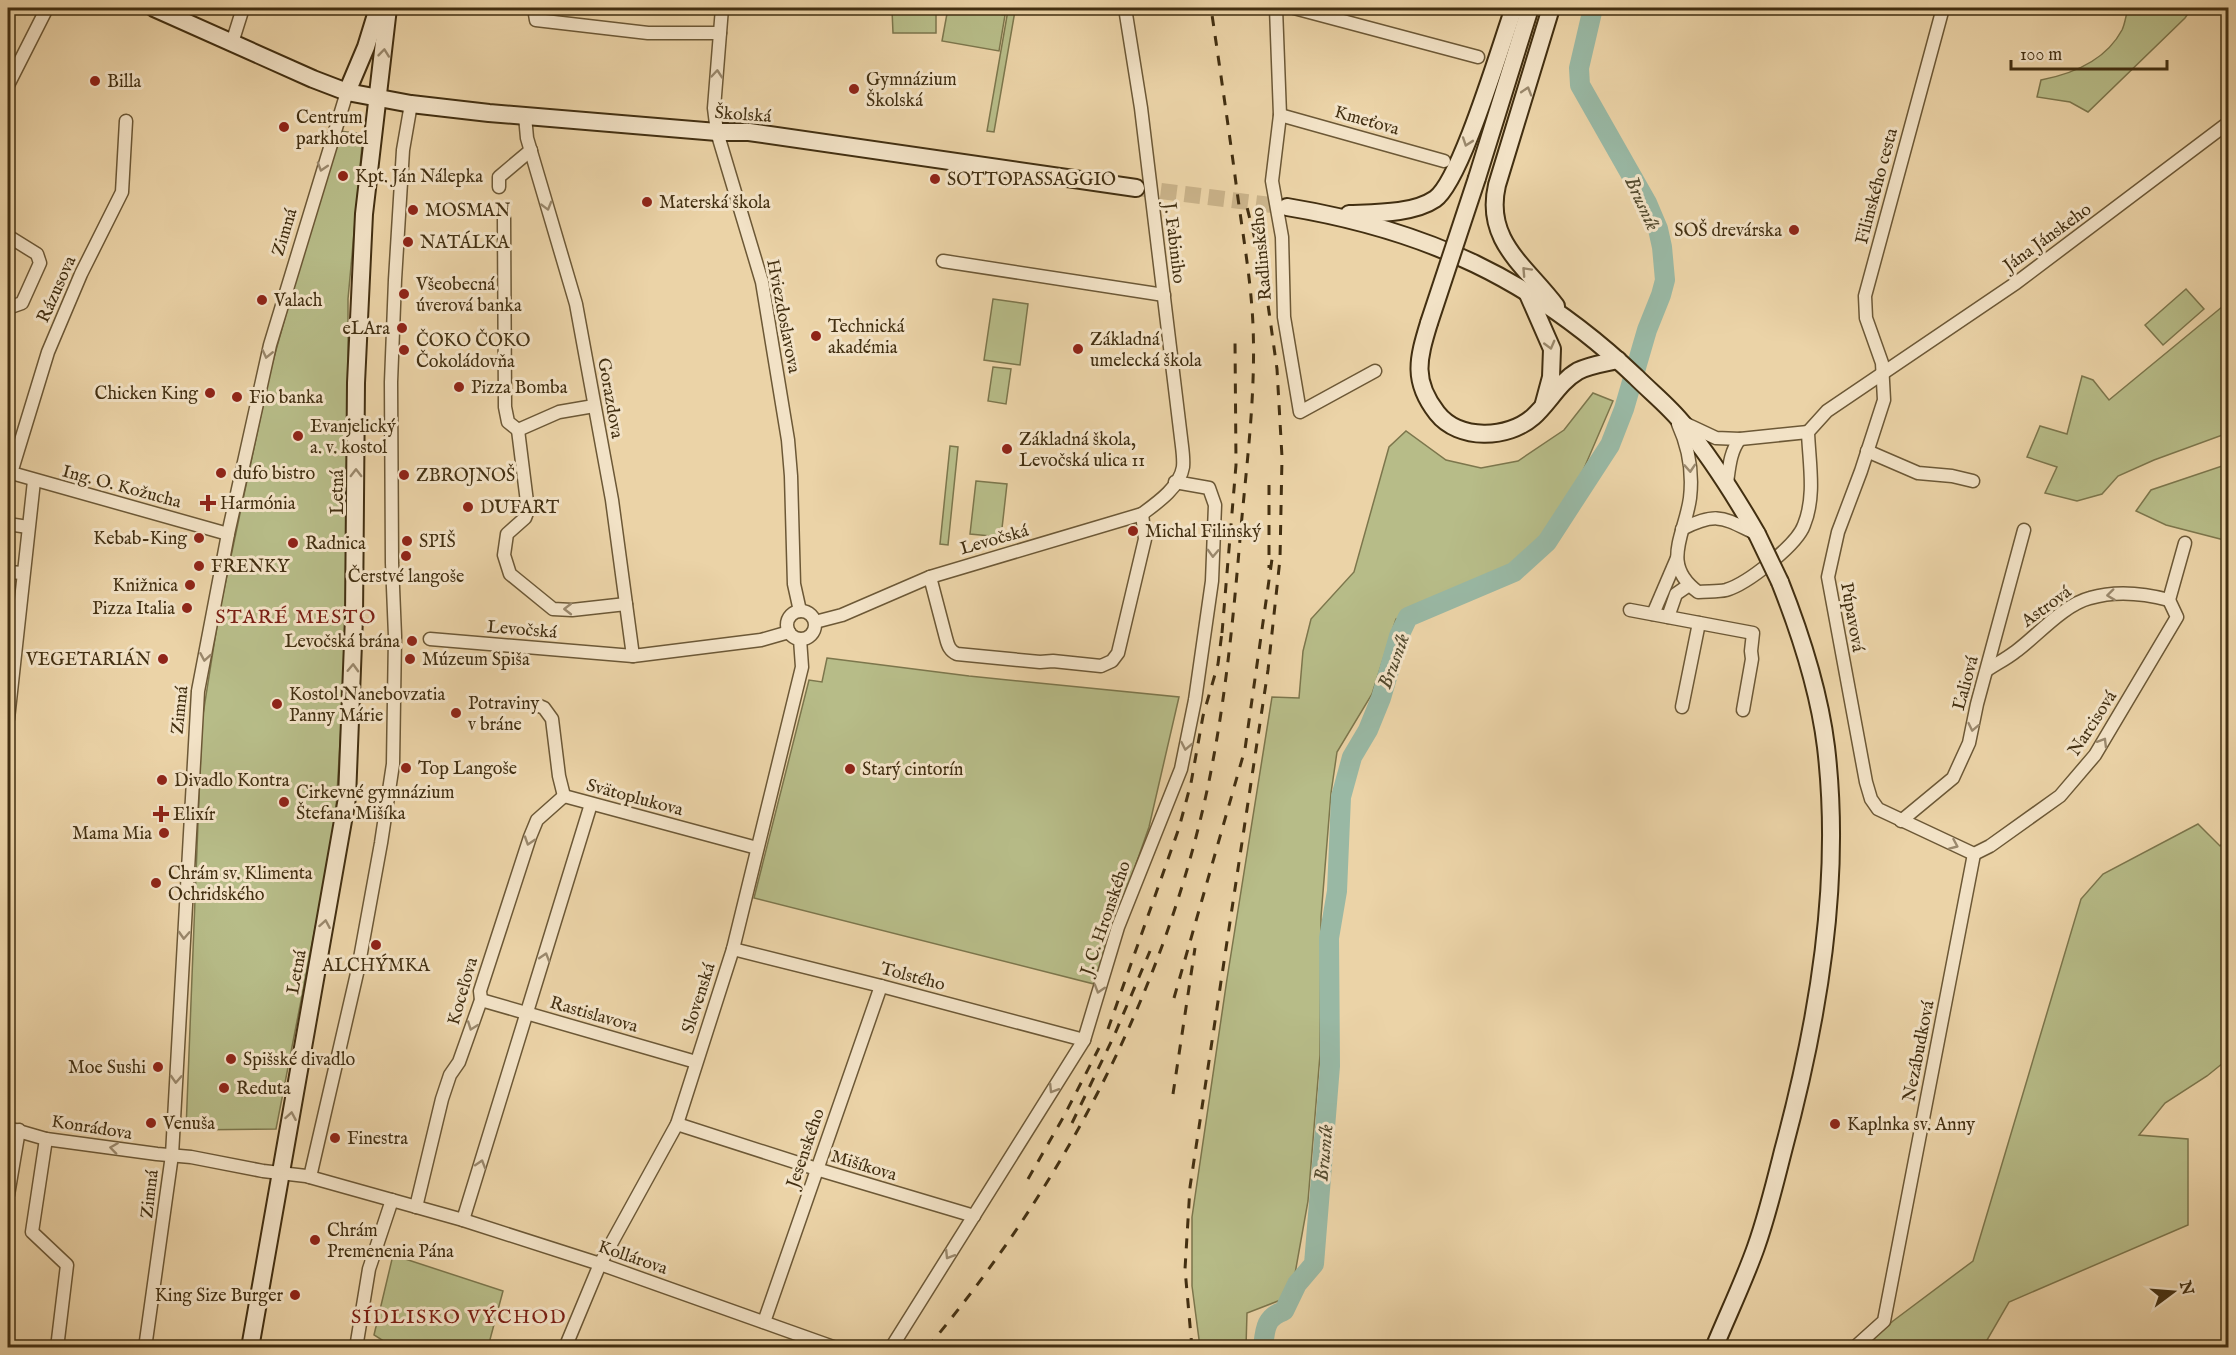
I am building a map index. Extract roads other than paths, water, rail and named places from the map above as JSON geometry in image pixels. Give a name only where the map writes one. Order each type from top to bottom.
[{"type":"main road","name":"Školská","points":[[154,8],[347,92],[378,98],[411,104],[525,116],[717,132],[749,132],[1136,188]]},
{"type":"main road","points":[[347,92],[366,47],[378,8]]},
{"type":"main road","name":"Letná","points":[[250,1347],[347,798],[354,617],[356,383],[364,214],[388,8]]},
{"type":"main road","points":[[1330,214],[1390,213],[1425,204],[1436,199],[1445,190],[1462,157],[1514,8]]},
{"type":"main road","points":[[1530,8],[1419,353],[1419,380],[1424,396],[1439,416],[1460,429],[1489,434],[1521,425],[1534,416],[1568,379],[1579,371],[1619,361]]},
{"type":"main road","points":[[1551,8],[1497,185],[1494,205],[1499,234],[1507,249],[1544,289],[1564,316]]},
{"type":"main road","points":[[1287,207],[1330,214],[1409,236],[1465,258],[1527,292],[1564,316],[1619,361],[1678,418],[1727,483],[1757,534],[1794,617],[1811,671],[1825,745],[1831,808],[1828,905],[1811,1024],[1793,1115],[1756,1247],[1714,1347]]},
{"type":"main road","points":[[1527,292],[1552,349],[1551,376],[1544,404]]},
{"type":"street","points":[[8,85],[46,8]]},
{"type":"street","points":[[232,43],[243,8]]},
{"type":"street","points":[[534,8],[536,20],[648,33],[720,33]]},
{"type":"street","name":"Hviezdoslavova","points":[[722,8],[714,108],[717,132],[762,282],[788,440],[794,584],[800,611]]},
{"type":"street","name":"J. Fabiniho","points":[[1125,8],[1141,108],[1182,458],[1183,468],[1175,482]]},
{"type":"street","name":"Radlinského","points":[[1276,8],[1280,115],[1272,181],[1282,237],[1284,316],[1300,412],[1375,371]]},
{"type":"street","points":[[1294,8],[1478,57]]},
{"type":"street","name":"Filinského cesta","points":[[1882,373],[1882,363],[1866,318],[1865,296],[1943,8]]},
{"type":"street","name":"Zimná","points":[[145,1347],[172,1155],[198,691],[228,534],[270,345],[347,92]]},
{"type":"street","points":[[310,1177],[358,969],[393,764],[395,636],[391,514],[391,382],[404,150],[411,104]]},
{"type":"street","name":"Kmeťova","points":[[1280,115],[1444,161]]},
{"type":"street","name":"Gorazdova","points":[[525,116],[531,150],[576,304],[612,500],[633,656]]},
{"type":"street","name":"Rázusova","points":[[9,472],[48,352],[81,274],[122,192],[126,121]]},
{"type":"street","name":"Jána Jánskeho","points":[[1808,432],[1827,411],[2016,283],[2229,123]]},
{"type":"street","points":[[499,187],[500,177],[531,150]]},
{"type":"street","points":[[504,218],[505,407],[508,422],[518,430],[528,510],[525,518],[507,534],[504,555],[510,574],[553,609],[572,610],[626,604]]},
{"type":"street","name":"Rázusova","points":[[8,236],[37,254],[40,263],[22,303],[8,308]]},
{"type":"street","points":[[943,261],[1164,295]]},
{"type":"street","name":"Púpavová","points":[[1882,373],[1884,400],[1838,532],[1828,577],[1868,790],[1878,809],[1901,821]]},
{"type":"street","points":[[518,430],[559,412],[594,406]]},
{"type":"street","points":[[1677,558],[1685,582],[1698,592],[1727,590],[1761,569],[1793,542],[1804,526],[1809,505],[1808,432],[1740,439],[1716,438],[1678,418]]},
{"type":"street","points":[[1653,614],[1677,558],[1688,512],[1691,473],[1678,418]]},
{"type":"street","points":[[1727,483],[1730,462],[1740,439]]},
{"type":"street","points":[[1867,451],[1918,473],[1952,476],[1973,481]]},
{"type":"street","name":"Ing. O. Kožucha","points":[[9,472],[34,481],[228,534]]},
{"type":"street","points":[[8,719],[34,481]]},
{"type":"street","name":"Levočská","points":[[814,622],[842,615],[930,577],[1142,514],[1160,501],[1175,482]]},
{"type":"street","name":"J. C. Hronského","points":[[891,1347],[1084,1040],[1118,927],[1181,769],[1195,700],[1212,581],[1215,505],[1209,488],[1175,482]]},
{"type":"street","points":[[930,577],[946,639],[953,652],[1040,662],[1107,665],[1118,653],[1145,539],[1142,514]]},
{"type":"street","points":[[1682,530],[1700,521],[1723,518],[1757,534]]},
{"type":"street","points":[[8,524],[28,527]]},
{"type":"street","name":"Ľaliová","points":[[1901,821],[1953,778],[1969,743],[2024,530]]},
{"type":"street","points":[[2169,600],[2185,543]]},
{"type":"street","points":[[8,572],[23,573]]},
{"type":"street","points":[[1668,617],[1676,594],[1689,585]]},
{"type":"street","name":"Astrová","points":[[1987,670],[2014,652],[2065,611],[2088,598],[2119,593],[2142,593],[2169,600]]},
{"type":"street","name":"Narcisová","points":[[1974,854],[1990,846],[2060,796],[2095,755],[2177,617],[2169,600]]},
{"type":"street","points":[[1630,610],[1753,633],[1752,659],[1743,710]]},
{"type":"street","points":[[800,611],[809,614],[814,622],[812,634],[800,639],[789,632],[789,618],[800,611]]},
{"type":"street","points":[[1682,707],[1699,623]]},
{"type":"street","name":"Levočská","points":[[430,639],[633,656],[761,640],[789,632]]},
{"type":"street","name":"Slovenská","points":[[565,1347],[600,1264],[676,1124],[733,949],[802,667],[800,639]]},
{"type":"street","name":"Svätoplukova","points":[[537,705],[544,708],[552,719],[564,796],[757,848]]},
{"type":"street","name":"Koceľova","points":[[416,1207],[444,1091],[450,1075],[459,1062],[481,1000],[480,988],[530,837],[537,820],[564,796]]},
{"type":"street","points":[[463,1220],[591,804]]},
{"type":"street","points":[[1901,821],[1974,854]]},
{"type":"street","name":"Nezábudková","points":[[1854,1347],[1884,1321],[1974,854]]},
{"type":"street","name":"Tolstého","points":[[733,949],[1084,1040]]},
{"type":"street","name":"Jesenského","points":[[764,1322],[881,986]]},
{"type":"street","name":"Rastislavova","points":[[481,1000],[696,1062]]},
{"type":"street","name":"Mišíkova","points":[[676,1124],[974,1216]]},
{"type":"street","points":[[9,1190],[13,1129]]},
{"type":"street","name":"Konrádova","points":[[13,1129],[46,1139],[172,1155],[281,1174]]},
{"type":"street","points":[[46,1139],[32,1232],[67,1265],[57,1347]]},
{"type":"street","name":"Kollárova","points":[[281,1174],[310,1177],[463,1220],[600,1264],[836,1347]]},
{"type":"street","points":[[356,1347],[369,1269],[392,1200]]},
{"type":"waterway","name":"Brusník","points":[[1263,1348],[1267,1325],[1273,1317],[1284,1311],[1297,1284],[1314,1264],[1330,1066],[1329,938],[1337,891],[1341,797],[1352,757],[1368,730],[1381,698],[1399,636],[1408,617],[1514,572],[1547,542],[1610,445],[1624,409],[1647,330],[1665,280],[1658,229],[1647,203],[1580,85],[1579,68],[1593,8]]},
{"type":"tunnel","points":[[1137,188],[1287,207]]},
{"type":"railway","points":[[927,1348],[976,1286],[1022,1221],[1064,1154],[1102,1084],[1136,1013],[1165,939],[1189,863],[1208,786],[1224,694],[1231,632],[1250,432],[1254,352],[1249,275],[1211,8]]},
{"type":"railway","points":[[1192,1348],[1185,1269],[1190,1187],[1268,670],[1280,559],[1282,457],[1277,369],[1264,276],[1246,203]]},
{"type":"railway","points":[[1222,633],[1236,465],[1235,340]]},
{"type":"railway","points":[[1269,485],[1269,568]]},
{"type":"railway","points":[[1174,998],[1245,749],[1272,559]]},
{"type":"railway","points":[[1108,1029],[1179,828],[1191,783],[1203,716],[1218,664],[1222,632]]},
{"type":"railway","points":[[1173,1094],[1195,948]]},
{"type":"railway","points":[[1072,1123],[1114,1036],[1150,951]]},
{"type":"railway","points":[[1028,1179],[1099,1048]]},
{"type":"place","name":"Billa","points":[[95,81]]},
{"type":"place","name":"Gymnázium Školská","points":[[854,89]]},
{"type":"place","name":"Centrum parkhotel","points":[[284,127]]},
{"type":"place","name":"Kpt. Ján Nálepka","points":[[343,176]]},
{"type":"place","name":"SOTTOPASSAGGIO","points":[[935,179]]},
{"type":"place","name":"Materská škola","points":[[647,202]]},
{"type":"place","name":"MOSMAN","points":[[413,210]]},
{"type":"place","name":"SOŠ drevárska","points":[[1794,230]]},
{"type":"place","name":"NATÁLKA","points":[[408,242]]},
{"type":"place","name":"Všeobecná úverová banka","points":[[404,294]]},
{"type":"place","name":"Valach","points":[[262,300]]},
{"type":"place","name":"eLAra","points":[[402,328]]},
{"type":"place","name":"Technická akadémia","points":[[816,336]]},
{"type":"place","name":"Základná umelecká škola","points":[[1078,349]]},
{"type":"place","name":"ČOKO ČOKO Čokoládovňa","points":[[404,350]]},
{"type":"place","name":"Pizza Bomba","points":[[459,387]]},
{"type":"place","name":"Chicken King","points":[[210,393]]},
{"type":"place","name":"Fio banka","points":[[237,397]]},
{"type":"place","name":"Evanjelický a. v. kostol","points":[[298,436]]},
{"type":"place","name":"Základná škola, Levočská ulica 11","points":[[1007,449]]},
{"type":"place","name":"dufo bistro","points":[[221,473]]},
{"type":"place","name":"ZBROJNOŠ","points":[[404,475]]},
{"type":"place","name":"Harmónia","points":[[208,503]]},
{"type":"place","name":"DUFART","points":[[468,507]]},
{"type":"place","name":"Michal Filinský","points":[[1133,531]]},
{"type":"place","name":"Kebab-King","points":[[199,538]]},
{"type":"place","name":"SPIŠ","points":[[407,541]]},
{"type":"place","name":"Radnica","points":[[293,543]]},
{"type":"place","name":"Čerstvé langoše","points":[[406,556]]},
{"type":"place","name":"FRENKY","points":[[199,566]]},
{"type":"place","name":"Knižnica","points":[[190,585]]},
{"type":"place","name":"Pizza Italia","points":[[187,608]]},
{"type":"place","name":"Levočská brána","points":[[412,641]]},
{"type":"place","name":"VEGETARIÁN","points":[[163,659]]},
{"type":"place","name":"Múzeum Spiša","points":[[410,659]]},
{"type":"place","name":"Kostol Nanebovzatia Panny Márie","points":[[277,704]]},
{"type":"place","name":"Potraviny v bráne","points":[[456,713]]},
{"type":"place","name":"Top Langoše","points":[[406,768]]},
{"type":"place","name":"Starý cintorín","points":[[850,769]]},
{"type":"place","name":"Divadlo Kontra","points":[[162,780]]},
{"type":"place","name":"Cirkevné gymnázium Štefana Mišíka","points":[[284,802]]},
{"type":"place","name":"Elixír","points":[[161,814]]},
{"type":"place","name":"Mama Mia","points":[[164,833]]},
{"type":"place","name":"Chrám sv. Klimenta Ochridského","points":[[156,883]]},
{"type":"place","name":"ALCHÝMKA","points":[[376,945]]},
{"type":"place","name":"Spišské divadlo","points":[[231,1059]]},
{"type":"place","name":"Moe Sushi","points":[[158,1067]]},
{"type":"place","name":"Reduta","points":[[224,1088]]},
{"type":"place","name":"Venuša","points":[[151,1123]]},
{"type":"place","name":"Kaplnka sv. Anny","points":[[1835,1124]]},
{"type":"place","name":"Finestra","points":[[335,1138]]},
{"type":"place","name":"Chrám Premenenia Pána","points":[[315,1240]]},
{"type":"place","name":"King Size Burger","points":[[295,1295]]},
{"type":"district","name":"STARÉ MESTO","points":[[296,616]]},
{"type":"district","name":"SÍDLISKO VÝCHOD","points":[[459,1316]]}]
